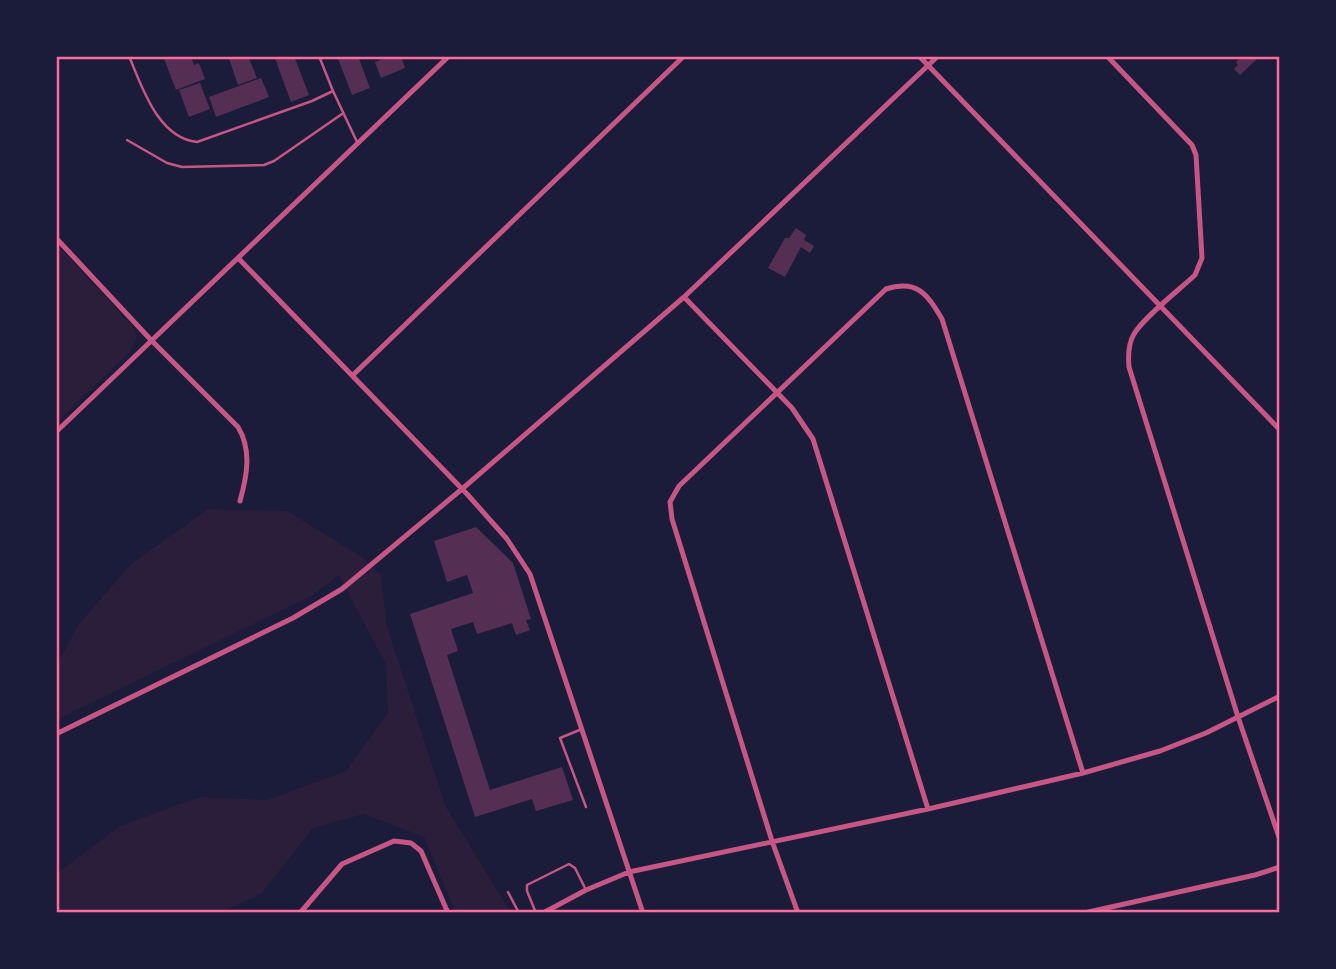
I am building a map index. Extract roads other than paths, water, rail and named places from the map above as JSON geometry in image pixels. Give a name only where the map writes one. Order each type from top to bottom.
[{"type":"street","points":[[56,432],[449,56]]},
{"type":"street","points":[[353,375],[684,56]]},
{"type":"street","points":[[919,56],[1280,430]]},
{"type":"street","points":[[56,734],[324,601],[342,589],[684,297],[938,56]]},
{"type":"street","points":[[1107,56],[1187,137],[1195,150],[1202,258],[1195,275],[1134,333],[1129,350],[1129,367],[1238,717],[1280,839]]},
{"type":"street","points":[[56,238],[151,340],[238,427],[243,435],[246,455],[246,478],[240,501]]},
{"type":"street","points":[[239,259],[462,489],[507,539],[530,574],[643,913]]},
{"type":"street","points":[[798,913],[772,841],[672,519],[672,496],[684,481],[886,289],[906,285],[923,292],[942,319],[1083,773]]},
{"type":"street","points":[[684,297],[778,392],[813,439],[928,809]]},
{"type":"street","points":[[543,913],[586,890],[629,872],[928,809],[1083,773],[1160,751],[1206,733],[1280,696]]},
{"type":"street","points":[[300,913],[342,864],[391,841],[400,841],[411,843],[423,854],[447,913]]},
{"type":"street","points":[[1084,913],[1280,867]]},
{"type":"lane","points":[[129,56],[141,87],[165,126],[177,136],[190,141],[211,138],[332,91]]},
{"type":"lane","points":[[319,56],[342,114],[358,144]]},
{"type":"lane","points":[[127,140],[167,163],[182,167],[264,165],[274,161],[342,114]]},
{"type":"lane","points":[[582,729],[560,738],[586,807]]},
{"type":"lane","points":[[536,913],[527,885],[569,864],[576,868],[586,890]]},
{"type":"lane","points":[[508,892],[519,913]]}]
